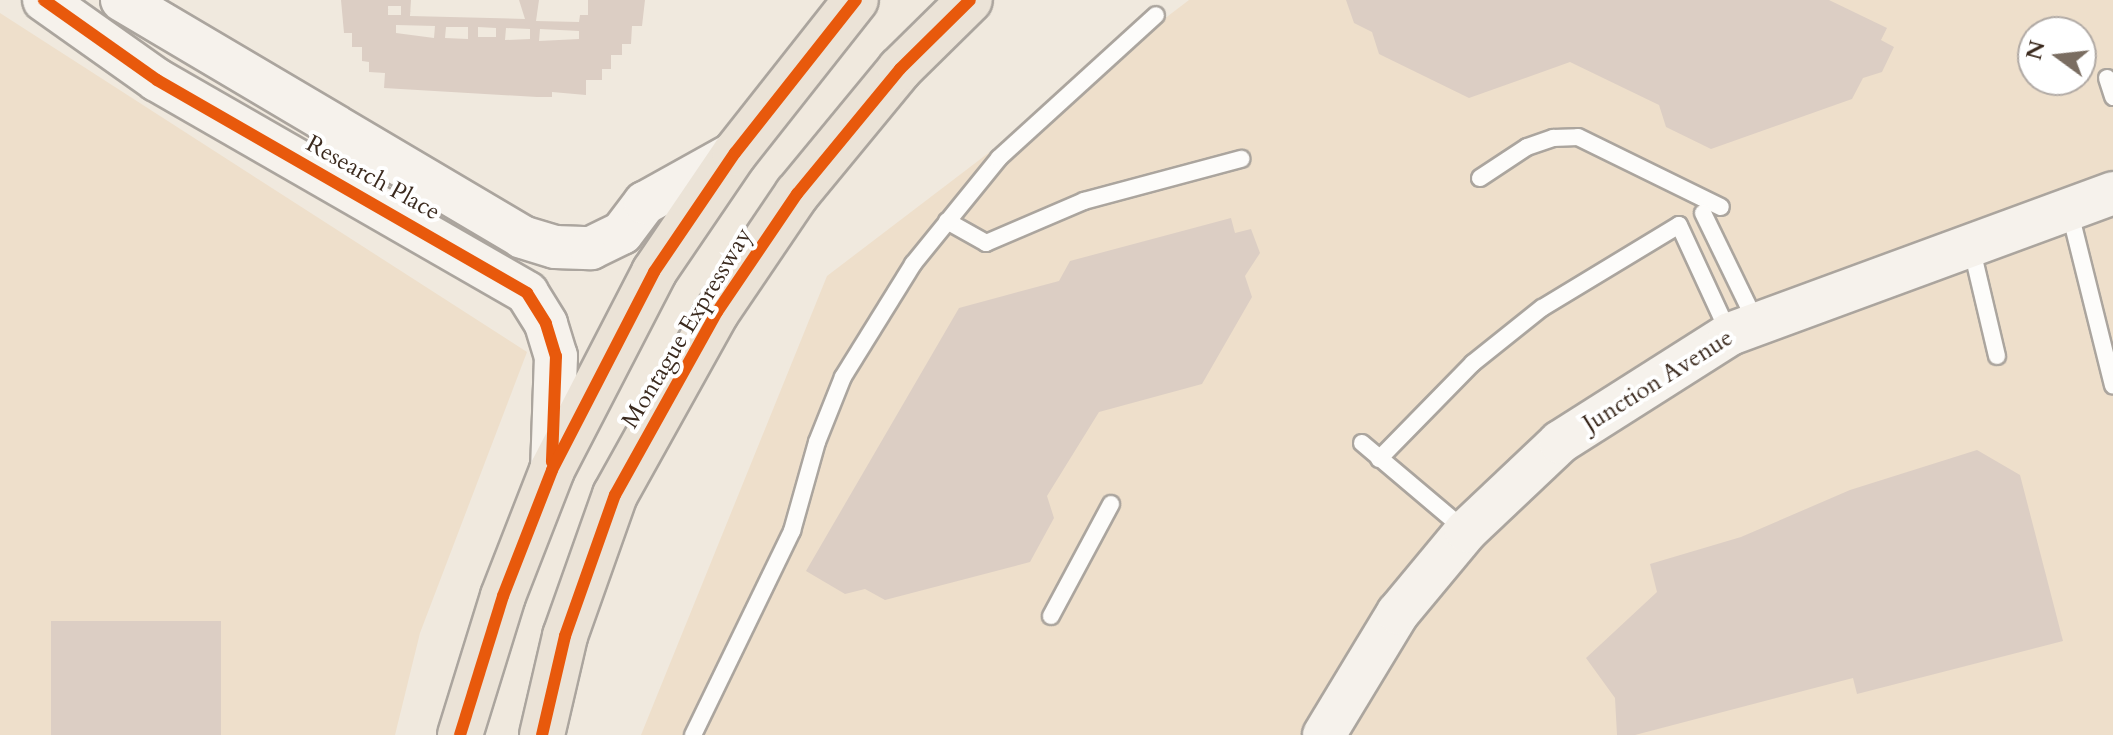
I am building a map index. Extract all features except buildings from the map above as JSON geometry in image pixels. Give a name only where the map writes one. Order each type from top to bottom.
[{"type":"highway","name":"Montague Expressway","points":[[460,735],[503,596],[552,470],[654,272],[735,153],[856,0]]},
{"type":"highway","name":"Montague Expressway","points":[[542,735],[565,636],[615,495],[717,312],[797,194],[900,69],[970,0]]},
{"type":"street","name":"Research Place","points":[[44,0],[157,80],[527,293],[546,324],[556,356],[552,470]]},
{"type":"street","name":"Research Place","points":[[122,0],[522,237],[555,247],[591,248],[622,233],[645,203],[735,153]]},
{"type":"street","name":"Junction Avenue","points":[[1324,735],[1398,613],[1466,531],[1560,442],[1743,329],[2113,193]]},
{"type":"lane","points":[[693,735],[792,531],[817,442],[843,377],[913,264],[999,158],[1156,15]]},
{"type":"lane","points":[[2107,78],[2113,97]]},
{"type":"lane","points":[[1480,178],[1527,147],[1553,138],[1578,137],[1721,207]]},
{"type":"lane","points":[[947,221],[986,243],[1084,201],[1241,159]]},
{"type":"lane","points":[[2069,208],[2113,386]]},
{"type":"lane","points":[[1703,213],[1743,329]]},
{"type":"lane","points":[[1379,459],[1473,363],[1542,308],[1679,225],[1743,329]]},
{"type":"lane","points":[[1970,245],[1997,356]]},
{"type":"lane","points":[[1362,443],[1466,531]]},
{"type":"lane","points":[[1051,616],[1111,504]]},
{"type":"shaded area","points":[[1189,0],[2113,0],[2113,735],[641,735],[827,276]]},
{"type":"shaded area","points":[[0,13],[527,352],[420,633],[395,735],[0,735]]},
{"type":"cycle path","points":[[44,0],[157,80],[527,293],[546,324],[556,356],[552,462]]},
{"type":"cycle path","points":[[460,735],[503,596],[552,470],[654,272],[735,153],[856,0]]},
{"type":"cycle path","points":[[542,735],[565,636],[615,495],[717,312],[797,194],[900,69],[970,0]]}]
